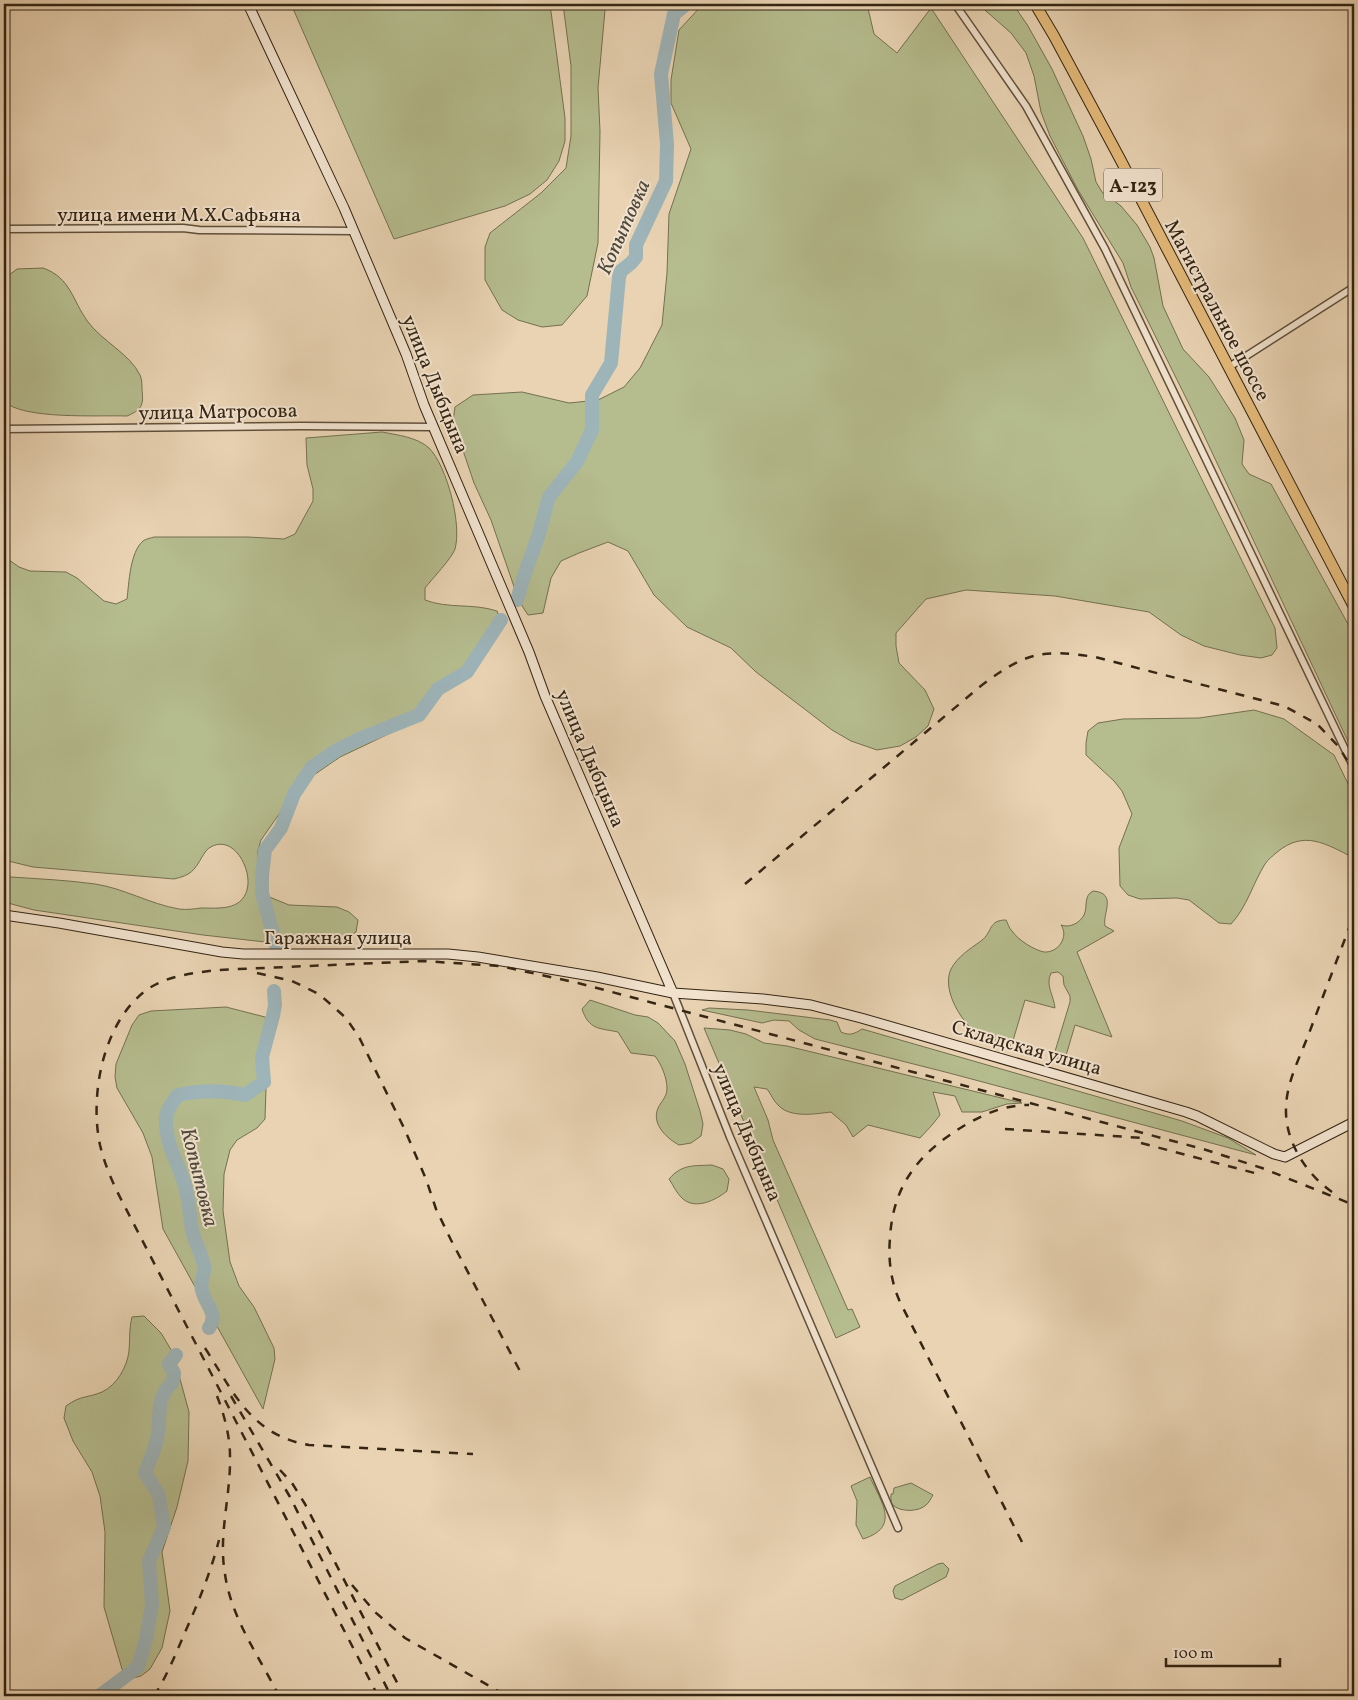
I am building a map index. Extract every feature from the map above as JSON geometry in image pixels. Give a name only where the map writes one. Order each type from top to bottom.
[{"type":"main road","name":"Магистральное шоссе","points":[[1035,4],[1057,41],[1354,607]]},
{"type":"street","name":"улица Дыбцына","points":[[248,4],[326,167],[354,231],[406,354],[433,427],[529,652],[545,696],[673,993],[730,1137],[898,1528]]},
{"type":"street","points":[[955,4],[1026,106],[1105,249],[1354,768]]},
{"type":"street","name":"улица имени М.Х.Сафьяна","points":[[4,229],[183,228],[200,230],[354,231]]},
{"type":"street","points":[[1228,367],[1354,288]]},
{"type":"street","name":"улица Матросова","points":[[4,430],[301,426],[433,427]]},
{"type":"street","name":"Гаражная улица","points":[[4,915],[243,954],[439,954],[478,957],[597,977],[673,993]]},
{"type":"street","name":"Складская улица","points":[[673,993],[811,1005],[861,1018],[1186,1112],[1274,1154],[1285,1157],[1354,1122]]},
{"type":"green space","points":[[291,4],[550,4],[565,118],[565,141],[559,161],[547,180],[530,194],[505,206],[394,239]]},
{"type":"green space","points":[[563,4],[608,4],[605,10],[598,88],[600,131],[598,243],[587,296],[562,325],[542,327],[518,320],[502,310],[485,280],[485,247],[490,233],[541,193],[566,168],[571,136],[571,66]]},
{"type":"green space","points":[[703,4],[867,4],[874,34],[897,53],[931,8],[1083,238],[1275,628],[1277,648],[1272,655],[1261,658],[1204,646],[1181,635],[1149,612],[1055,596],[966,590],[926,599],[896,633],[896,646],[899,663],[925,690],[934,709],[928,726],[916,737],[900,746],[877,750],[851,741],[832,730],[756,672],[731,648],[687,627],[654,595],[628,551],[608,542],[561,561],[551,578],[543,613],[528,615],[519,601],[491,520],[474,483],[453,421],[455,407],[473,395],[522,392],[569,403],[598,400],[624,387],[640,368],[662,325],[667,273],[669,214],[691,149],[671,103],[671,80],[679,30]]},
{"type":"green space","points":[[978,4],[1013,4],[1028,26],[1052,69],[1083,136],[1096,182],[1102,192],[1121,206],[1137,225],[1150,247],[1154,258],[1163,306],[1183,349],[1209,377],[1235,418],[1244,440],[1242,464],[1249,474],[1271,484],[1354,635],[1354,754],[1193,412],[1131,287],[1123,263],[1078,190],[1050,136],[1041,112],[1034,76],[1026,53],[1011,33]]},
{"type":"green space","points":[[43,268],[60,278],[70,290],[88,322],[135,367],[141,378],[143,395],[142,404],[136,412],[127,416],[43,414],[13,407],[4,401],[4,279],[17,269]]},
{"type":"green space","points":[[382,432],[413,439],[429,448],[436,456],[442,468],[455,511],[457,538],[455,549],[425,588],[425,600],[434,603],[479,607],[497,611],[501,622],[498,633],[438,698],[399,729],[340,757],[292,790],[282,810],[261,840],[258,850],[257,874],[259,886],[267,896],[289,905],[337,907],[349,912],[358,920],[356,932],[346,938],[334,941],[274,943],[203,935],[34,910],[4,902],[4,879],[11,877],[95,884],[179,909],[221,908],[234,905],[244,897],[248,882],[244,864],[239,856],[226,845],[218,844],[205,852],[191,872],[174,879],[33,867],[4,860],[4,552],[9,560],[19,567],[30,571],[66,572],[77,578],[104,601],[116,604],[127,599],[135,552],[145,540],[154,537],[284,539],[295,534],[313,501],[313,489],[307,465],[306,438]]},
{"type":"green space","points":[[1254,710],[1284,719],[1334,755],[1354,796],[1354,858],[1315,841],[1306,840],[1286,846],[1266,862],[1246,903],[1231,924],[1219,923],[1189,900],[1177,898],[1140,899],[1128,895],[1120,886],[1119,848],[1132,814],[1122,791],[1086,755],[1088,731],[1098,723],[1123,719],[1199,718]]},
{"type":"green space","points":[[1093,891],[1105,896],[1107,905],[1105,926],[1114,931],[1077,952],[1112,1037],[1075,1025],[1065,1059],[1053,1058],[1070,1002],[1070,996],[1064,985],[1063,976],[1058,972],[1051,973],[1049,977],[1049,986],[1055,1008],[1025,1000],[1012,1044],[1003,1047],[992,1045],[980,1037],[968,1026],[958,1012],[951,997],[948,982],[951,969],[957,960],[985,938],[993,924],[1006,920],[1010,929],[1031,947],[1044,952],[1054,950],[1063,939],[1064,934],[1061,925],[1070,926],[1079,921],[1084,915],[1088,896]]},
{"type":"green space","points":[[590,1000],[635,1015],[648,1017],[658,1023],[675,1041],[685,1064],[700,1111],[703,1124],[701,1136],[691,1143],[679,1145],[662,1131],[656,1117],[658,1108],[666,1095],[667,1084],[659,1063],[655,1056],[631,1053],[618,1032],[600,1029],[591,1024],[582,1009]]},
{"type":"green space","points":[[226,1007],[265,1017],[274,1023],[267,1057],[265,1119],[257,1128],[237,1140],[230,1150],[224,1174],[223,1211],[230,1262],[239,1286],[254,1307],[274,1348],[275,1359],[263,1409],[163,1229],[152,1157],[143,1133],[117,1088],[115,1077],[116,1064],[132,1025],[139,1015],[151,1011]]},
{"type":"green space","points":[[709,1008],[748,1010],[830,1020],[837,1022],[841,1032],[847,1034],[852,1034],[862,1029],[1182,1121],[1228,1138],[1256,1155],[815,1039],[799,1030],[789,1021],[774,1020],[762,1023],[702,1010]]},
{"type":"green space","points":[[704,1028],[730,1030],[746,1034],[764,1043],[787,1046],[1022,1103],[1007,1104],[982,1112],[962,1112],[955,1096],[933,1092],[940,1115],[920,1138],[868,1125],[853,1137],[846,1125],[831,1112],[797,1114],[790,1112],[777,1104],[767,1089],[754,1087],[768,1120],[773,1140],[848,1310],[852,1309],[860,1327],[836,1338]]},
{"type":"green space","points":[[712,1165],[723,1169],[729,1179],[727,1191],[717,1198],[700,1204],[694,1204],[683,1199],[669,1179],[683,1168]]},
{"type":"green space","points":[[144,1316],[161,1333],[173,1353],[189,1412],[188,1461],[177,1507],[162,1552],[170,1611],[162,1648],[150,1669],[141,1676],[129,1679],[122,1669],[104,1607],[105,1532],[100,1496],[92,1472],[73,1441],[64,1418],[66,1406],[71,1402],[102,1392],[117,1380],[124,1369],[128,1357],[132,1317]]},
{"type":"green space","points":[[870,1477],[883,1504],[885,1521],[882,1528],[875,1534],[863,1539],[856,1525],[857,1501],[851,1486]]},
{"type":"green space","points":[[911,1483],[933,1495],[928,1503],[919,1509],[897,1508],[891,1499],[894,1488]]},
{"type":"green space","points":[[943,1563],[949,1569],[946,1577],[902,1600],[895,1598],[893,1591],[895,1586]]},
{"type":"waterway","name":"Копытовка","points":[[517,600],[549,497],[577,462],[592,430],[592,395],[611,363],[619,277],[621,271],[636,257],[636,245],[666,181],[667,144],[661,74],[674,14],[686,4]]},
{"type":"waterway","name":"Копытовка","points":[[277,949],[262,893],[265,850],[281,828],[294,794],[312,767],[337,750],[359,739],[419,715],[438,689],[467,672],[501,620]]},
{"type":"waterway","name":"Копытовка","points":[[209,1328],[213,1318],[201,1287],[204,1265],[193,1233],[185,1186],[169,1143],[166,1115],[178,1095],[212,1091],[245,1095],[264,1082],[262,1057],[273,1016],[275,1005],[274,991]]},
{"type":"waterway","name":"Копытовка","points":[[99,1696],[138,1667],[146,1639],[152,1605],[149,1561],[164,1527],[159,1495],[145,1473],[156,1443],[163,1395],[173,1382],[174,1373],[169,1364],[176,1355]]},
{"type":"railway","points":[[745,884],[982,685],[1011,666],[1035,656],[1061,653],[1095,657],[1284,706],[1317,724],[1338,746],[1354,771]]},
{"type":"railway","points":[[1332,1192],[1314,1176],[1299,1156],[1289,1133],[1286,1109],[1288,1090],[1294,1072],[1354,915]]},
{"type":"railway","points":[[378,1696],[120,1198],[102,1153],[97,1125],[97,1103],[99,1080],[104,1058],[111,1036],[122,1017],[135,1000],[151,987],[183,975],[217,970],[423,961],[500,966],[578,983],[1203,1149],[1262,1168],[1354,1205]]},
{"type":"railway","points":[[257,973],[292,981],[319,994],[346,1018],[359,1037],[404,1128],[426,1179],[436,1209],[521,1373]]},
{"type":"railway","points":[[1022,1542],[900,1302],[892,1279],[889,1246],[892,1218],[897,1201],[912,1170],[923,1157],[951,1134],[981,1116],[1004,1108],[1029,1105]]},
{"type":"railway","points":[[1005,1129],[1144,1138]]},
{"type":"railway","points":[[1141,1143],[1262,1175]]},
{"type":"railway","points":[[205,1348],[225,1381],[246,1410],[272,1432],[289,1440],[309,1445],[473,1454]]},
{"type":"railway","points":[[217,1396],[226,1425],[230,1448],[230,1471],[223,1545],[223,1559],[228,1590],[247,1637],[279,1696]]},
{"type":"railway","points":[[231,1396],[290,1497],[391,1696]]},
{"type":"railway","points":[[280,1470],[292,1483],[305,1504],[404,1696]]},
{"type":"railway","points":[[154,1696],[171,1664],[196,1608],[219,1540]]},
{"type":"railway","points":[[352,1585],[375,1612],[405,1638],[507,1696]]}]
